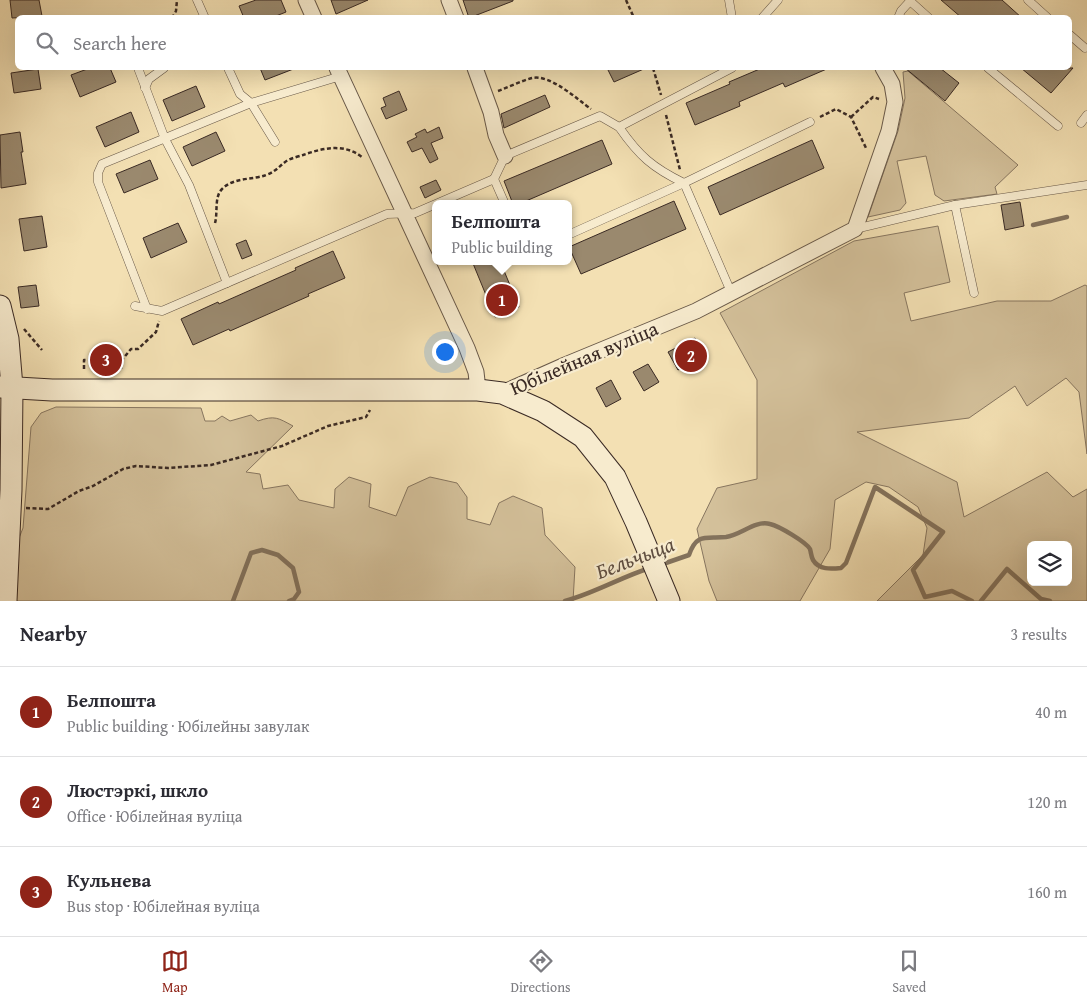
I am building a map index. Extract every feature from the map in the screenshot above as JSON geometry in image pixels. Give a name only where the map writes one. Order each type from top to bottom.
[{"type":"main road","points":[[0,306],[8,339],[6,387],[11,480],[4,599]]},
{"type":"main road","name":"Юбілейная вуліца","points":[[6,387],[52,390],[478,390],[502,393]]},
{"type":"main road","points":[[502,393],[543,411],[583,438],[615,477],[669,601]]},
{"type":"street","points":[[306,0],[313,15]]},
{"type":"street","points":[[449,0],[455,15]]},
{"type":"street","points":[[476,70],[492,112],[496,135],[505,156]]},
{"type":"street","points":[[855,229],[890,131],[895,102],[892,84],[885,70]]},
{"type":"street","points":[[339,72],[467,348],[476,372],[478,390]]},
{"type":"street","name":"Юбілейная вуліца","points":[[502,393],[696,311],[855,229]]},
{"type":"lane","points":[[197,0],[204,15]]},
{"type":"lane","points":[[729,0],[732,15]]},
{"type":"lane","points":[[765,15],[778,0]]},
{"type":"lane","points":[[1028,0],[1045,15]]},
{"type":"lane","points":[[899,15],[910,1],[926,15]]},
{"type":"lane","points":[[1072,37],[1085,48]]},
{"type":"lane","points":[[139,70],[165,139],[189,185],[227,284]]},
{"type":"lane","points":[[145,88],[149,79],[161,70]]},
{"type":"lane","points":[[229,70],[240,94],[251,103],[275,142]]},
{"type":"lane","points":[[619,127],[728,70]]},
{"type":"lane","points":[[990,70],[1058,126]]},
{"type":"lane","points":[[148,309],[98,182],[98,173],[102,164],[251,103],[339,72]]},
{"type":"lane","points":[[1081,123],[1087,115]]},
{"type":"lane","points":[[444,200],[494,178],[505,156],[600,116],[619,127],[634,149],[662,172],[684,183],[731,292]]},
{"type":"lane","points":[[572,233],[684,183],[810,122]]},
{"type":"lane","points":[[494,178],[503,200]]},
{"type":"lane","points":[[855,229],[955,206],[1087,184]]},
{"type":"lane","points":[[135,306],[162,311],[387,214],[414,213],[432,205]]},
{"type":"lane","points":[[955,206],[974,293]]},
{"type":"path","points":[[174,15],[177,0]]},
{"type":"path","points":[[626,0],[633,15]]},
{"type":"path","points":[[654,70],[684,183]]},
{"type":"path","points":[[486,96],[533,78],[542,78],[566,90],[600,116]]},
{"type":"path","points":[[852,117],[873,97],[895,102]]},
{"type":"path","points":[[810,122],[836,109],[852,117],[863,144],[878,165]]},
{"type":"path","points":[[209,237],[217,217],[218,199],[222,189],[234,182],[275,172],[288,160],[322,148],[338,147],[358,154],[363,158]]},
{"type":"path","points":[[121,369],[121,361],[131,349],[138,349],[156,332],[162,311]]},
{"type":"path","points":[[21,326],[42,350]]},
{"type":"path","points":[[84,369],[84,360],[121,361]]},
{"type":"path","points":[[26,508],[48,509],[123,469],[136,466],[168,468],[211,465],[282,446],[328,426],[366,417],[370,410]]},
{"type":"shaded area","points":[[908,71],[1018,165],[995,187],[997,194],[944,201],[935,195],[926,156],[897,161],[906,203],[900,210],[868,217],[898,131],[905,98],[903,72]]},
{"type":"shaded area","points":[[938,226],[950,282],[904,293],[911,321],[997,301],[1051,301],[1085,285],[1087,286],[1087,454],[1079,392],[1066,378],[1027,406],[1015,386],[969,418],[857,432],[957,482],[964,517],[1047,472],[1073,497],[1087,489],[1087,601],[877,601],[923,555],[927,528],[918,507],[889,487],[866,482],[835,500],[830,549],[800,601],[717,601],[709,581],[697,529],[717,488],[757,479],[757,380],[720,313],[854,241]]},
{"type":"shaded area","points":[[56,407],[201,408],[205,421],[215,421],[222,416],[230,421],[251,415],[258,421],[269,418],[280,419],[293,426],[246,472],[260,474],[263,489],[288,485],[299,500],[334,508],[335,489],[349,477],[371,484],[369,507],[396,516],[408,487],[430,477],[457,483],[467,497],[467,519],[490,525],[499,503],[513,496],[542,508],[545,535],[575,567],[573,601],[16,601],[19,538],[23,528],[31,427],[41,413]]},
{"type":"building","points":[[10,0],[39,0],[42,15],[15,15],[15,18],[12,18]]},
{"type":"building","points":[[256,0],[281,0],[286,12],[278,15],[243,15],[239,6]]},
{"type":"building","points":[[331,0],[368,0],[336,14]]},
{"type":"building","points":[[463,0],[513,0],[477,15],[468,15]]},
{"type":"building","points":[[941,0],[1002,0],[1019,15],[958,15]]},
{"type":"building","points":[[38,70],[41,89],[14,93],[11,73]]},
{"type":"building","points":[[85,70],[111,70],[116,82],[80,97],[71,75]]},
{"type":"building","points":[[261,70],[291,70],[265,80]]},
{"type":"building","points":[[608,70],[641,70],[614,82]]},
{"type":"building","points":[[757,70],[824,70],[785,87],[783,83],[739,102],[740,106],[695,125],[686,103],[730,84],[729,82]]},
{"type":"building","points":[[907,70],[943,70],[959,83],[945,101]]},
{"type":"building","points":[[1023,70],[1071,70],[1051,93]]},
{"type":"building","points":[[196,86],[205,107],[172,121],[163,100]]},
{"type":"building","points":[[399,91],[407,110],[386,119],[381,108],[386,106],[383,98]]},
{"type":"building","points":[[545,95],[550,107],[504,128],[501,114]]},
{"type":"building","points":[[131,112],[139,132],[105,147],[96,127]]},
{"type":"building","points":[[439,127],[443,138],[431,143],[438,159],[430,163],[422,148],[412,152],[407,142],[417,137],[415,134],[425,129],[427,133]]},
{"type":"building","points":[[20,132],[26,184],[1,188],[0,135]]},
{"type":"building","points":[[216,132],[225,151],[192,166],[183,147]]},
{"type":"building","points":[[602,140],[612,164],[528,200],[511,200],[504,181]]},
{"type":"building","points":[[812,140],[824,168],[720,215],[708,187]]},
{"type":"building","points":[[150,160],[158,179],[124,193],[116,174]]},
{"type":"building","points":[[436,180],[441,190],[425,198],[420,187]]},
{"type":"building","points":[[674,201],[686,229],[581,274],[572,254],[572,246]]},
{"type":"building","points":[[1020,202],[1024,226],[1005,230],[1001,205]]},
{"type":"building","points":[[42,216],[47,247],[24,251],[19,219]]},
{"type":"building","points":[[178,223],[187,242],[151,258],[143,238]]},
{"type":"building","points":[[246,240],[252,255],[242,259],[236,244]]},
{"type":"building","points":[[333,251],[345,278],[230,331],[229,329],[193,345],[181,319],[296,270],[295,268]]},
{"type":"building","points":[[474,265],[502,265],[519,307],[495,317]]},
{"type":"building","points":[[36,285],[39,306],[21,308],[18,287]]},
{"type":"building","points":[[695,338],[705,356],[678,370],[668,352]]},
{"type":"building","points":[[648,364],[659,382],[644,391],[633,372]]},
{"type":"building","points":[[611,380],[621,399],[606,407],[596,388]]},
{"type":"waterway","points":[[1033,225],[1067,217]]},
{"type":"waterway","name":"Бельчыца","points":[[660,565],[689,555],[695,543],[703,538],[732,536],[764,523],[779,528],[803,542],[810,549],[813,560],[818,566],[829,569],[841,568],[846,563],[875,487],[943,532],[913,570],[925,597],[952,591],[972,601]]},
{"type":"waterway","name":"Бельчыца","points":[[233,601],[251,553],[262,550],[278,555],[293,568],[299,592],[294,599],[289,601]]},
{"type":"waterway","name":"Бельчыца","points":[[565,601],[650,568]]},
{"type":"waterway","name":"Бельчыца","points":[[981,601],[1007,569],[1041,599],[1050,601]]},
{"type":"place","name":"Белпошта","points":[[502,300]]},
{"type":"place","name":"Люстэркі, шкло","points":[[691,356]]},
{"type":"place","name":"Кульнева","points":[[106,360]]}]
